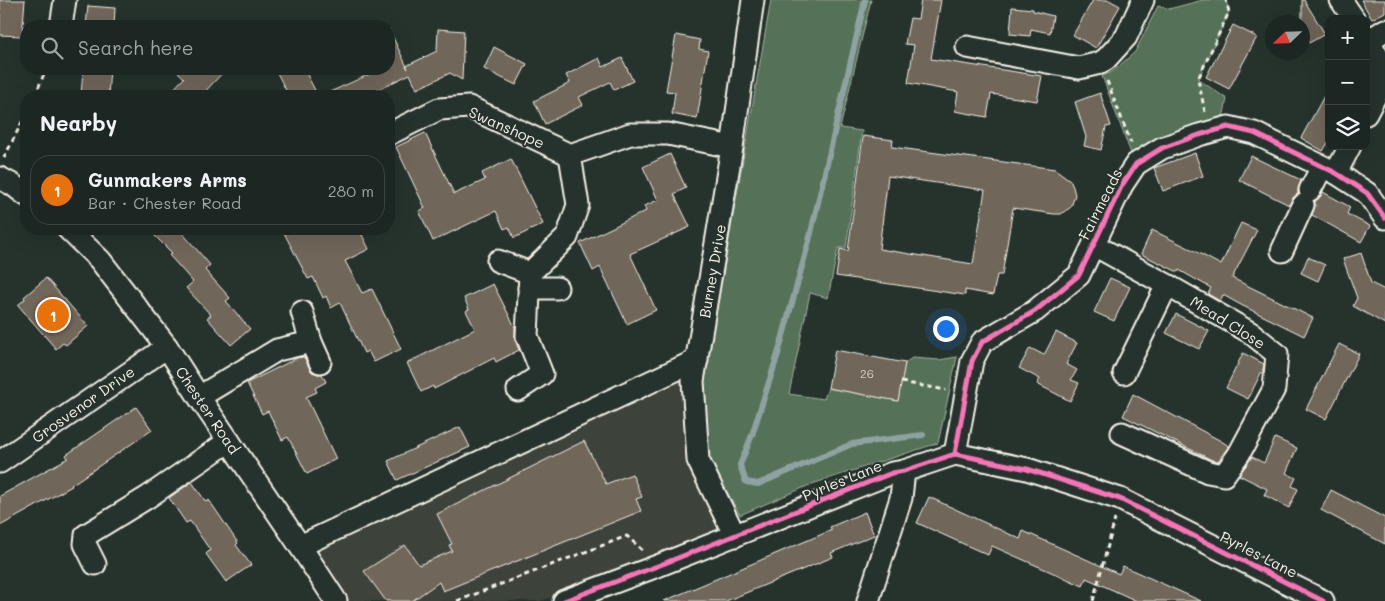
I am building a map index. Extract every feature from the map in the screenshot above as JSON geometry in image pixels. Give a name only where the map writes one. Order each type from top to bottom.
[{"type":"street","points":[[62,20],[66,0]]},
{"type":"street","name":"Burney Drive","points":[[735,536],[698,460],[693,381],[732,147],[753,0]]},
{"type":"street","points":[[967,48],[1079,68],[1100,63],[1126,37],[1144,0]]},
{"type":"street","points":[[1341,0],[1351,15]]},
{"type":"street","points":[[1370,106],[1379,89],[1380,61],[1374,35]]},
{"type":"street","name":"Swanshope","points":[[395,131],[439,110],[469,107],[570,155]]},
{"type":"street","name":"Fairmeads","points":[[955,454],[972,361],[982,342],[1035,311],[1079,275],[1122,184],[1138,162],[1162,148],[1228,127],[1254,133],[1329,170],[1367,193],[1385,218]]},
{"type":"street","points":[[518,390],[542,374],[528,336],[530,281],[567,237],[578,205],[570,155],[630,134],[668,134],[732,147]]},
{"type":"street","points":[[1282,251],[1306,197],[1346,150]]},
{"type":"street","points":[[0,178],[20,190]]},
{"type":"street","name":"Chester Road","points":[[74,235],[100,260],[167,347],[336,601]]},
{"type":"street","name":"Mead Close","points":[[1094,245],[1167,284],[1251,333],[1277,354],[1274,389],[1238,454],[1224,475],[1208,472],[1122,433]]},
{"type":"street","points":[[498,261],[530,281],[557,288]]},
{"type":"street","points":[[1124,373],[1167,284]]},
{"type":"street","points":[[302,312],[311,342],[320,362]]},
{"type":"street","points":[[199,397],[277,350],[311,342]]},
{"type":"street","name":"Grosvenor Drive","points":[[0,462],[167,347]]},
{"type":"street","points":[[300,546],[696,360]]},
{"type":"street","points":[[95,564],[85,544],[86,535],[148,497],[229,441]]},
{"type":"street","name":"Pyrles Lane","points":[[564,601],[735,536],[892,473],[904,471],[955,454],[1028,469],[1120,499],[1323,601]]},
{"type":"street","points":[[868,601],[901,498],[904,471]]},
{"type":"path","points":[[1209,132],[1198,79],[1229,12],[1226,0]]},
{"type":"path","points":[[1100,63],[1138,162]]},
{"type":"path","points":[[37,90],[43,75]]},
{"type":"path","points":[[0,165],[20,126]]},
{"type":"path","points":[[902,382],[966,393]]},
{"type":"path","points":[[1093,601],[1120,499]]},
{"type":"path","points":[[457,601],[627,536],[660,565]]},
{"type":"shaded area","points":[[697,360],[698,460],[735,536],[660,565],[540,601],[344,601],[300,546]]},
{"type":"green space","points":[[771,0],[871,0],[840,128],[862,131],[846,248],[838,248],[828,298],[810,293],[789,394],[824,399],[828,388],[898,401],[905,363],[912,358],[939,360],[957,357],[938,443],[812,484],[740,515],[706,455],[704,382]]},
{"type":"green space","points":[[1203,0],[1226,0],[1229,12],[1198,79],[1227,99],[1223,118],[1157,139],[1132,156],[1102,76],[1112,72],[1135,52],[1158,6],[1169,9]]},
{"type":"building","points":[[0,0],[25,0],[23,20],[20,20],[20,36],[0,35]]},
{"type":"building","points":[[921,0],[941,0],[931,59],[1042,76],[1037,101],[991,94],[987,117],[955,111],[958,92],[908,83],[914,45],[905,44],[910,18],[918,19]]},
{"type":"building","points":[[1093,0],[1109,0],[1120,6],[1096,48],[1073,35]]},
{"type":"building","points":[[1302,0],[1304,0],[1325,34],[1310,42],[1310,15],[1302,15]]},
{"type":"building","points":[[1361,0],[1385,0],[1385,12],[1372,19]]},
{"type":"building","points":[[88,6],[115,8],[114,20],[87,20]]},
{"type":"building","points":[[1012,7],[1033,9],[1033,11],[1053,16],[1050,33],[1031,29],[1030,36],[1010,34]]},
{"type":"building","points":[[1233,25],[1257,37],[1229,89],[1206,77]]},
{"type":"building","points":[[438,29],[464,31],[462,80],[450,73],[417,89],[410,74],[377,90],[334,90],[368,75],[395,75],[395,42],[406,66],[437,51]]},
{"type":"building","points":[[676,35],[700,40],[699,49],[708,51],[697,119],[672,114],[675,92],[666,91]]},
{"type":"building","points":[[494,47],[527,64],[516,85],[484,69]]},
{"type":"building","points":[[599,58],[603,67],[622,58],[633,81],[614,90],[610,82],[579,97],[583,105],[545,124],[534,101],[570,83],[566,75]]},
{"type":"building","points":[[83,75],[110,75],[108,90],[81,90]]},
{"type":"building","points":[[181,75],[220,75],[207,90],[173,90],[184,78]]},
{"type":"building","points":[[278,75],[307,75],[315,90],[286,90]]},
{"type":"building","points":[[1100,93],[1111,126],[1106,127],[1101,150],[1084,146],[1086,137],[1075,102]]},
{"type":"building","points":[[1325,94],[1325,148],[1323,151],[1301,138]]},
{"type":"building","points":[[425,133],[454,194],[485,180],[482,173],[511,159],[543,224],[514,238],[509,227],[504,229],[496,211],[433,241],[419,211],[425,208],[396,147]]},
{"type":"building","points":[[863,136],[893,140],[892,147],[1055,169],[1070,180],[1073,187],[1075,195],[1071,207],[1061,214],[1013,208],[1002,275],[997,275],[993,295],[965,290],[965,295],[836,276],[840,249],[848,251]],"holes":[[[888,176],[985,190],[973,264],[879,249]]]},
{"type":"building","points":[[1195,153],[1203,176],[1163,191],[1154,168]]},
{"type":"building","points":[[670,154],[686,188],[674,194],[690,227],[630,254],[656,310],[627,324],[600,267],[593,271],[580,243],[646,211],[644,206],[658,200],[643,167]]},
{"type":"building","points":[[1251,156],[1301,180],[1298,194],[1289,205],[1239,180]]},
{"type":"building","points":[[1323,192],[1350,207],[1347,214],[1370,226],[1361,242],[1312,215],[1315,201]]},
{"type":"building","points":[[1241,223],[1257,230],[1232,278],[1313,318],[1304,336],[1223,295],[1220,301],[1208,294],[1211,288],[1179,270],[1178,272],[1141,254],[1152,230],[1221,265]]},
{"type":"building","points":[[154,235],[184,235],[210,265],[205,270],[230,298],[226,301],[250,329],[231,345],[207,318],[211,315],[186,288],[193,282],[169,255],[172,253]]},
{"type":"building","points":[[285,235],[362,235],[369,249],[345,261],[362,293],[372,289],[401,349],[374,362],[368,351],[364,353],[340,303],[331,308],[326,296],[323,298],[313,277],[308,279]]},
{"type":"building","points":[[1361,253],[1371,283],[1385,290],[1385,324],[1353,306],[1357,298],[1343,259]]},
{"type":"building","points":[[1308,257],[1325,265],[1318,281],[1301,273]]},
{"type":"building","points":[[46,278],[88,326],[66,345],[63,343],[56,349],[18,305],[25,299],[24,297]]},
{"type":"building","points":[[1110,278],[1130,287],[1114,321],[1094,312]]},
{"type":"building","points":[[493,284],[515,327],[515,340],[519,350],[496,362],[494,358],[434,389],[433,386],[421,392],[407,363],[475,329],[466,311],[469,309],[464,298]]},
{"type":"building","points":[[1176,314],[1209,331],[1199,349],[1166,333]]},
{"type":"building","points":[[1056,332],[1077,343],[1066,364],[1077,370],[1071,380],[1079,383],[1070,401],[1037,384],[1040,379],[1019,368],[1030,348],[1044,355]]},
{"type":"building","points":[[1339,344],[1359,354],[1326,419],[1306,409]]},
{"type":"building","points":[[835,350],[905,363],[898,401],[828,388]]},
{"type":"building","points":[[1243,353],[1264,364],[1248,399],[1226,388]]},
{"type":"building","points":[[304,357],[312,372],[322,374],[326,382],[315,388],[317,392],[306,397],[336,459],[307,474],[288,437],[282,440],[268,411],[262,414],[247,383],[297,358]]},
{"type":"building","points":[[1133,394],[1229,446],[1218,461],[1212,460],[1123,416]]},
{"type":"building","points":[[136,407],[152,430],[72,486],[0,526],[0,496],[68,458],[66,455]]},
{"type":"building","points":[[460,427],[470,447],[397,480],[388,461]]},
{"type":"building","points":[[1275,438],[1297,448],[1286,473],[1296,478],[1292,486],[1298,489],[1289,508],[1264,495],[1267,489],[1239,475],[1252,457],[1264,463]]},
{"type":"building","points":[[584,441],[606,484],[632,474],[642,497],[636,499],[641,511],[443,591],[439,582],[412,601],[386,601],[364,571],[405,545],[419,565],[452,551],[449,545],[452,544],[437,514]]},
{"type":"building","points":[[192,482],[206,502],[209,500],[238,543],[236,545],[251,565],[226,582],[206,554],[210,550],[190,521],[186,523],[169,498]]},
{"type":"building","points":[[1331,490],[1385,518],[1385,544],[1321,510]]},
{"type":"building","points":[[929,497],[1020,539],[1023,531],[1119,574],[1123,566],[1201,601],[1137,601],[1086,578],[1083,586],[992,546],[988,555],[917,523]]},
{"type":"building","points":[[865,512],[874,535],[831,553],[833,557],[726,601],[664,601],[832,530],[830,527]]},
{"type":"waterway","points":[[865,0],[809,241],[778,354],[752,435],[740,465],[746,482],[758,484],[852,444],[923,435]]},
{"type":"cycle path","points":[[955,454],[972,361],[982,342],[1035,311],[1079,275],[1122,185],[1136,164],[1162,148],[1228,127],[1254,133],[1336,173],[1367,193],[1385,218]]},
{"type":"cycle path","points":[[564,601],[892,473],[904,471],[955,454],[1027,469],[1120,499],[1323,601]]},
{"type":"place","name":"Gunmakers Arms","points":[[53,315]]}]
